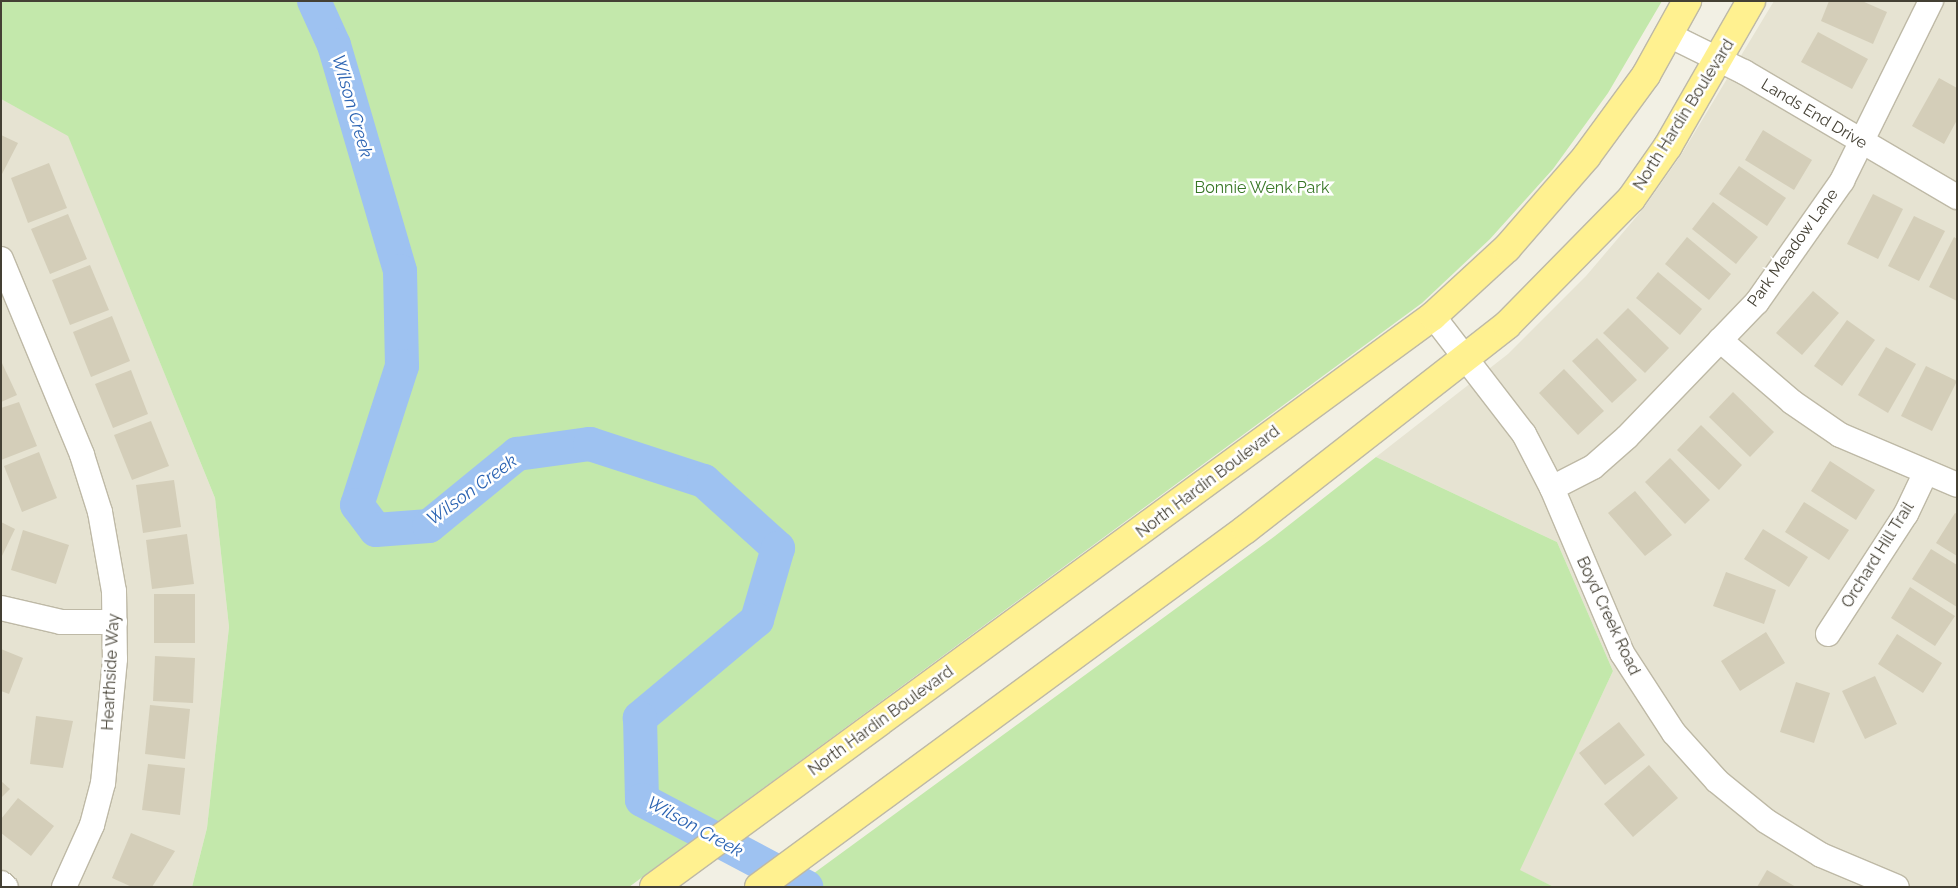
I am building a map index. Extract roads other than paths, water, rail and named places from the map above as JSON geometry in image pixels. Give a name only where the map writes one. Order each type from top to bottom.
[{"type":"main road","name":"North Hardin Boulevard","points":[[654,887],[1216,477],[1433,316],[1507,248],[1586,157],[1669,35],[1687,1]]},
{"type":"main road","name":"North Hardin Boulevard","points":[[759,887],[1246,529],[1466,358],[1543,293],[1631,199],[1720,61],[1752,1]]},
{"type":"street","name":"Park Meadow Lane","points":[[1552,488],[1593,467],[1757,302],[1815,222],[1860,141],[1931,1]]},
{"type":"street","name":"Lands End Drive","points":[[1669,35],[1720,61],[1957,197]]},
{"type":"street","name":"Hearthside Way","points":[[1,259],[91,483],[111,565],[115,622],[103,783],[92,825],[64,887]]},
{"type":"street","name":"Boyd Creek Road","points":[[1433,316],[1507,408],[1552,488],[1622,653],[1655,708],[1695,758],[1741,802],[1793,839],[1850,869],[1897,887]]},
{"type":"street","points":[[1720,340],[1816,419],[1865,449],[1957,485]]},
{"type":"street","name":"Orchard Hill Trail","points":[[1828,634],[1906,514],[1925,474]]},
{"type":"street","points":[[1,608],[61,622],[115,622]]},
{"type":"street","points":[[1,883],[6,887]]},
{"type":"waterway","name":"Wilson Creek","points":[[314,1],[334,45],[400,271],[402,366],[357,505],[376,530],[429,526],[517,454],[590,444],[704,481],[778,548],[757,620],[640,718],[642,800],[806,887]]},
{"type":"park label","name":"Bonnie Wenk Park","points":[[1262,188]]}]
